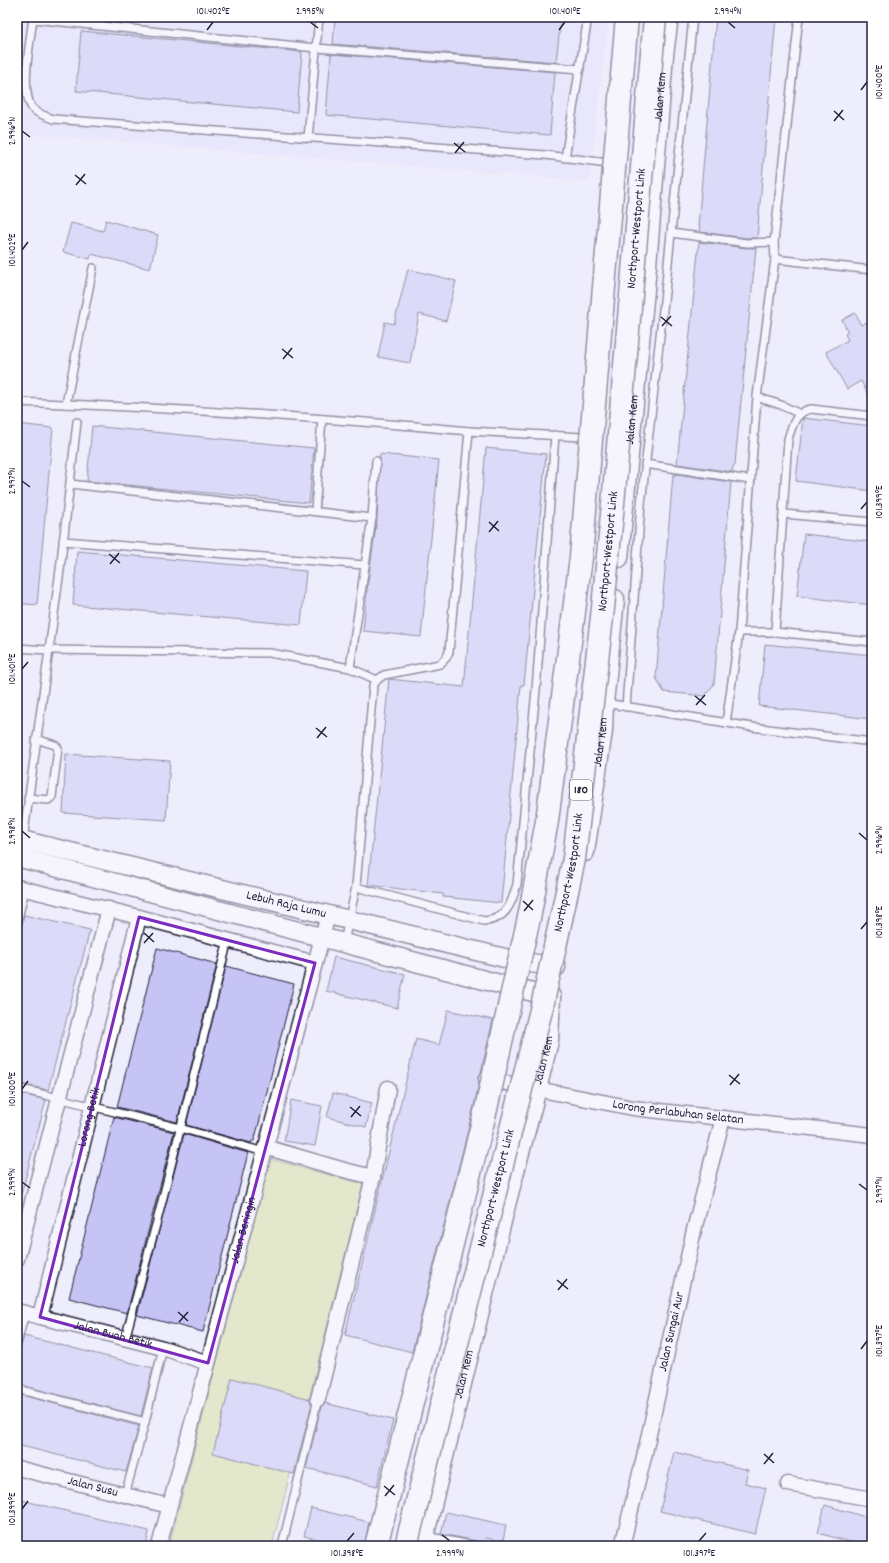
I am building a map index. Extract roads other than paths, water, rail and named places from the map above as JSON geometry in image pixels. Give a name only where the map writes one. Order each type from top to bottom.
[{"type":"main road","name":"Northport-Westport Link","points":[[376,1546],[486,1109],[530,913],[547,821],[581,556],[627,17]]},
{"type":"main road","name":"Northport-Westport Link","points":[[417,1543],[574,860],[603,608],[655,17]]},
{"type":"street","points":[[369,1546],[424,1336],[486,1079],[538,844],[556,705],[608,163],[620,17]]},
{"type":"street","name":"Jalan Kem","points":[[417,1543],[549,1041],[551,996],[556,967],[584,860],[604,731],[604,703],[644,298],[664,55],[669,17]]},
{"type":"street","name":"Lebuh Raja Lumu","points":[[20,849],[328,915],[512,960],[556,967]]},
{"type":"street","name":"Lebuh Raja Lumu","points":[[20,849],[343,943],[551,996]]},
{"type":"street","points":[[21,888],[139,916],[315,963]]},
{"type":"street","points":[[17,1259],[109,909]]},
{"type":"street","name":"Jalan Beringin","points":[[159,1546],[328,915]]},
{"type":"street","name":"Lorong Betik","points":[[40,1317],[139,916]]},
{"type":"street","name":"Lorong Perlabuhan Selatan","points":[[486,1079],[633,1108],[872,1135]]},
{"type":"street","points":[[318,1399],[373,1176],[388,1088]]},
{"type":"street","name":"Jalan Sungai Aur","points":[[622,1546],[644,1457],[694,1230],[723,1118]]},
{"type":"street","points":[[265,1150],[373,1176]]},
{"type":"street","name":"Jalan Buah Betik","points":[[21,1312],[163,1348],[208,1363]]},
{"type":"street","name":"Jalan Susu","points":[[17,1468],[169,1506]]},
{"type":"street","points":[[788,1484],[872,1500]]},
{"type":"lane","points":[[308,138],[319,17]]},
{"type":"lane","points":[[565,158],[588,17]]},
{"type":"lane","points":[[626,707],[641,504],[693,17]]},
{"type":"lane","points":[[726,723],[739,632],[757,397],[774,259],[774,242],[799,17]]},
{"type":"lane","points":[[580,69],[316,48],[33,18],[26,86],[28,98],[33,109],[42,115],[53,119],[545,155],[608,163]]},
{"type":"lane","points":[[671,233],[747,243],[774,242]]},
{"type":"lane","points":[[774,259],[872,270]]},
{"type":"lane","points":[[66,404],[93,268]]},
{"type":"lane","points":[[757,397],[781,405],[800,414]]},
{"type":"lane","points":[[17,402],[386,423],[469,431],[555,435],[582,438]]},
{"type":"lane","points":[[775,632],[788,438],[793,423],[804,410],[811,408],[872,416]]},
{"type":"lane","points":[[315,512],[322,419]]},
{"type":"lane","points":[[20,849],[63,541],[77,422]]},
{"type":"lane","points":[[343,943],[356,887],[373,686],[377,680],[384,675],[393,672],[440,664],[449,652],[469,431]]},
{"type":"lane","points":[[356,887],[484,921],[492,921],[505,913],[514,896],[517,884],[536,690],[555,435]]},
{"type":"lane","points":[[350,668],[372,518],[376,461]]},
{"type":"lane","points":[[645,464],[750,480]]},
{"type":"lane","points":[[70,484],[372,518]]},
{"type":"lane","points":[[784,514],[872,522]]},
{"type":"lane","points":[[63,541],[365,565]]},
{"type":"lane","points":[[739,632],[775,632],[872,642]]},
{"type":"lane","points":[[17,648],[48,650],[270,653],[350,668],[377,680]]},
{"type":"lane","points":[[604,703],[726,723],[872,742]]},
{"type":"lane","points":[[28,798],[48,800],[52,797],[58,748],[55,744],[36,739]]},
{"type":"lane","points":[[17,923],[21,888]]},
{"type":"lane","points":[[125,1339],[228,940]]},
{"type":"lane","points":[[17,1088],[265,1150]]},
{"type":"lane","points":[[17,1343],[21,1312]]},
{"type":"lane","points":[[125,1495],[163,1348]]},
{"type":"lane","points":[[17,1389],[145,1422]]},
{"type":"lane","points":[[282,1546],[318,1399]]},
{"type":"lane","points":[[417,1543],[476,1546]]}]
